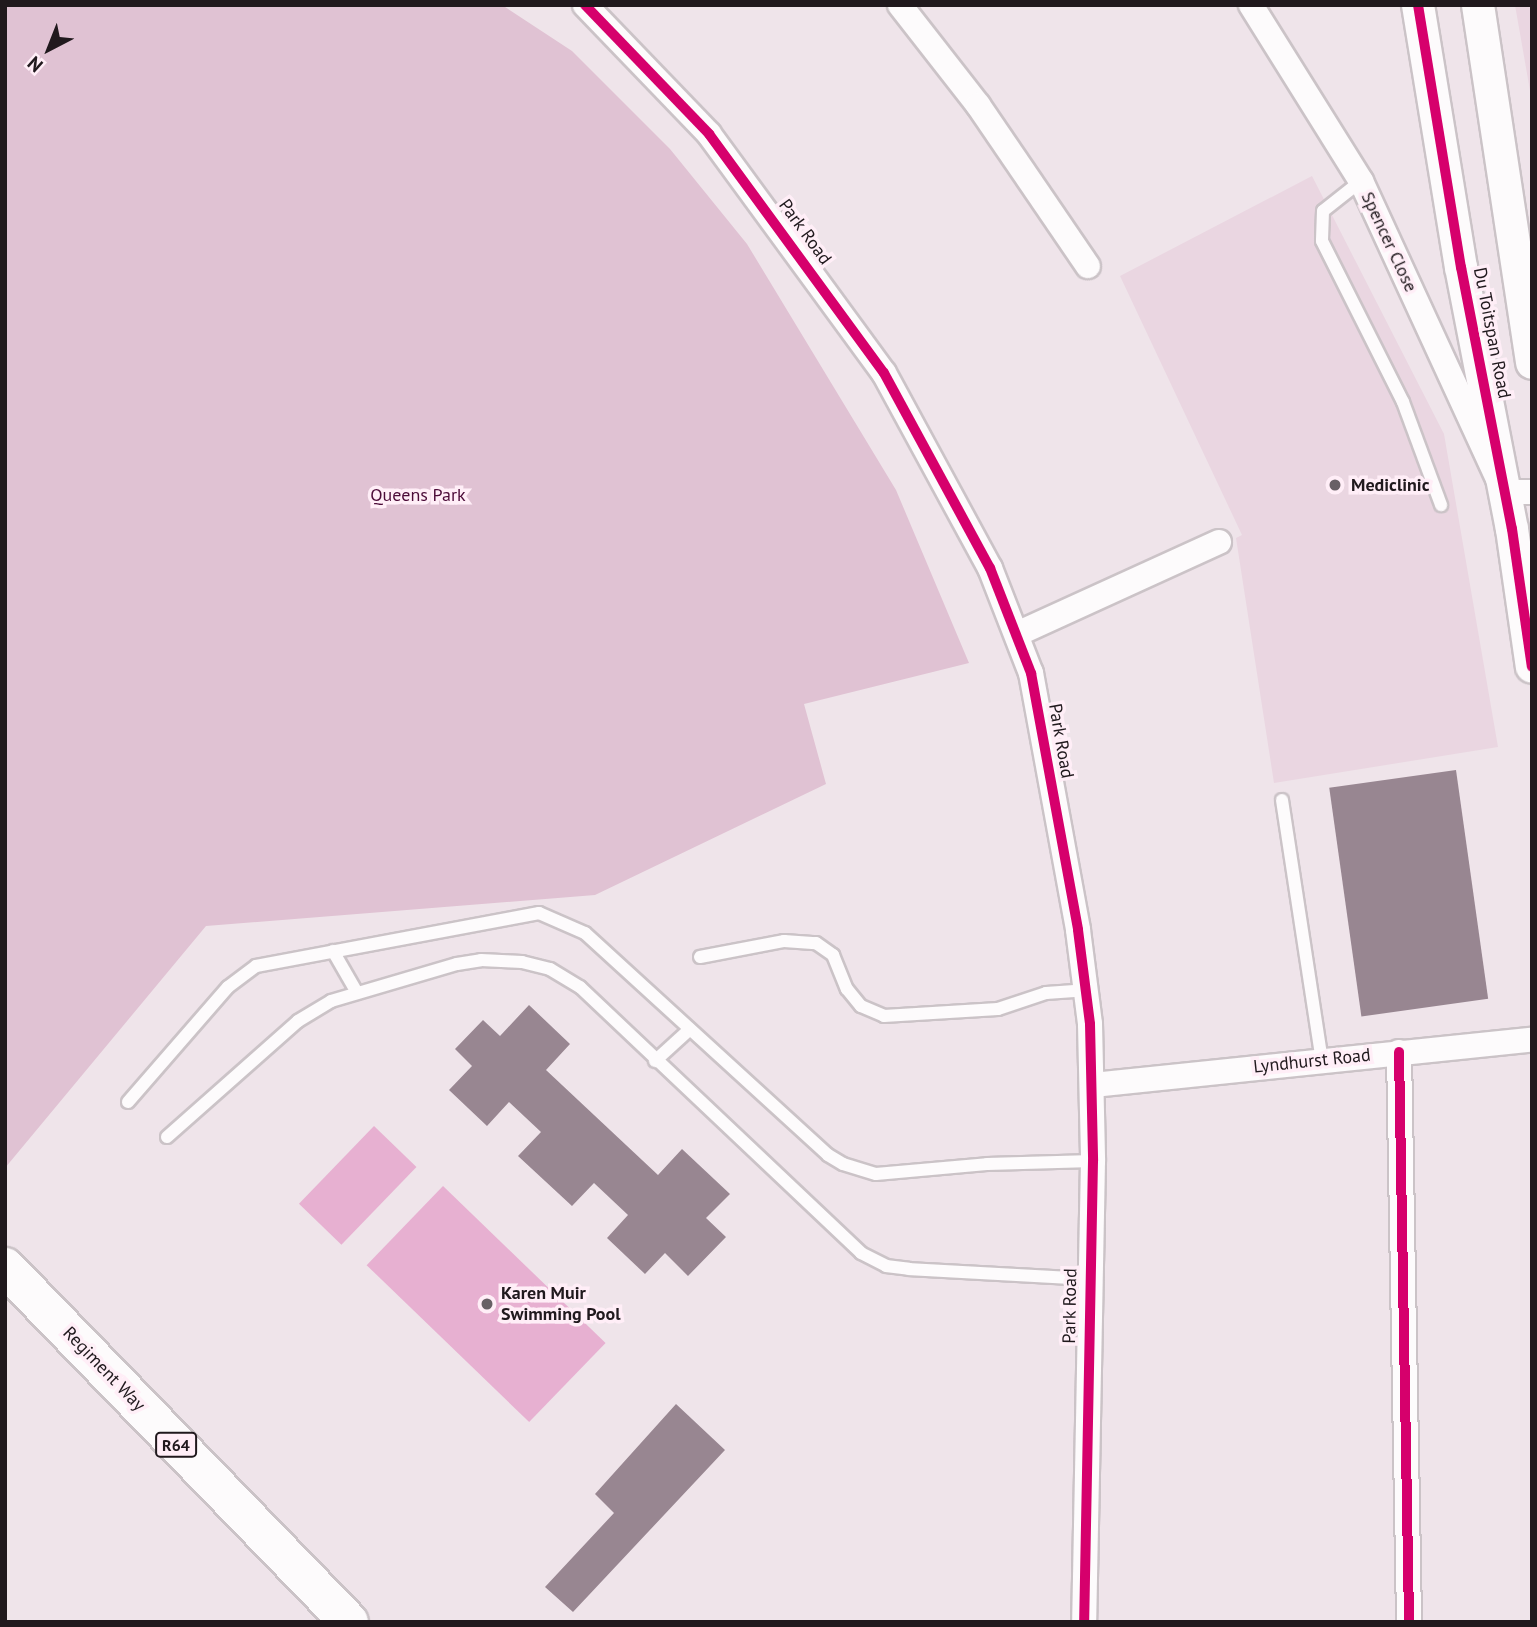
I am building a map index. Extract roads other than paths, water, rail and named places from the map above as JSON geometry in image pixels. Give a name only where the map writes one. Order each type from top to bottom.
[{"type":"main road","name":"Regiment Way","points":[[5,1267],[349,1622]]},
{"type":"street","name":"Park Road","points":[[584,5],[709,134],[884,373],[990,568],[1031,673],[1086,990],[1093,1085],[1084,1622]]},
{"type":"street","points":[[900,5],[978,105],[1088,266]]},
{"type":"street","name":"Spencer Close","points":[[1251,5],[1361,181],[1518,492]]},
{"type":"street","name":"Du Toitspan Road","points":[[1418,5],[1518,492],[1532,667]]},
{"type":"street","name":"Du Toitspan Road","points":[[1478,5],[1532,363]]},
{"type":"street","points":[[1017,634],[1219,542]]},
{"type":"street","name":"Lyndhurst Road","points":[[1093,1085],[1532,1040]]},
{"type":"street","points":[[1399,1052],[1409,1622]]},
{"type":"lane","points":[[1361,181],[1323,211],[1322,241],[1403,402],[1441,505]]},
{"type":"lane","points":[[1282,800],[1322,1060]]},
{"type":"lane","points":[[128,1102],[240,975],[269,961],[524,915],[551,915],[585,933],[828,1156],[853,1169],[876,1174],[987,1164],[1093,1161]]},
{"type":"lane","points":[[700,957],[784,941],[816,943],[833,955],[846,989],[861,1006],[884,1016],[998,1009],[1046,993],[1086,990]]},
{"type":"lane","points":[[333,951],[356,992]]},
{"type":"lane","points":[[167,1137],[298,1021],[356,992],[457,964],[481,960],[522,962],[550,969],[580,987],[655,1061],[861,1253],[886,1266],[1088,1279]]},
{"type":"lane","points":[[655,1061],[690,1029]]},
{"type":"place","name":"Mediclinic","points":[[1335,485]]},
{"type":"place","name":"Karen Muir Swimming Pool","points":[[487,1304]]},
{"type":"park label","name":"Queens Park","points":[[418,495]]}]
